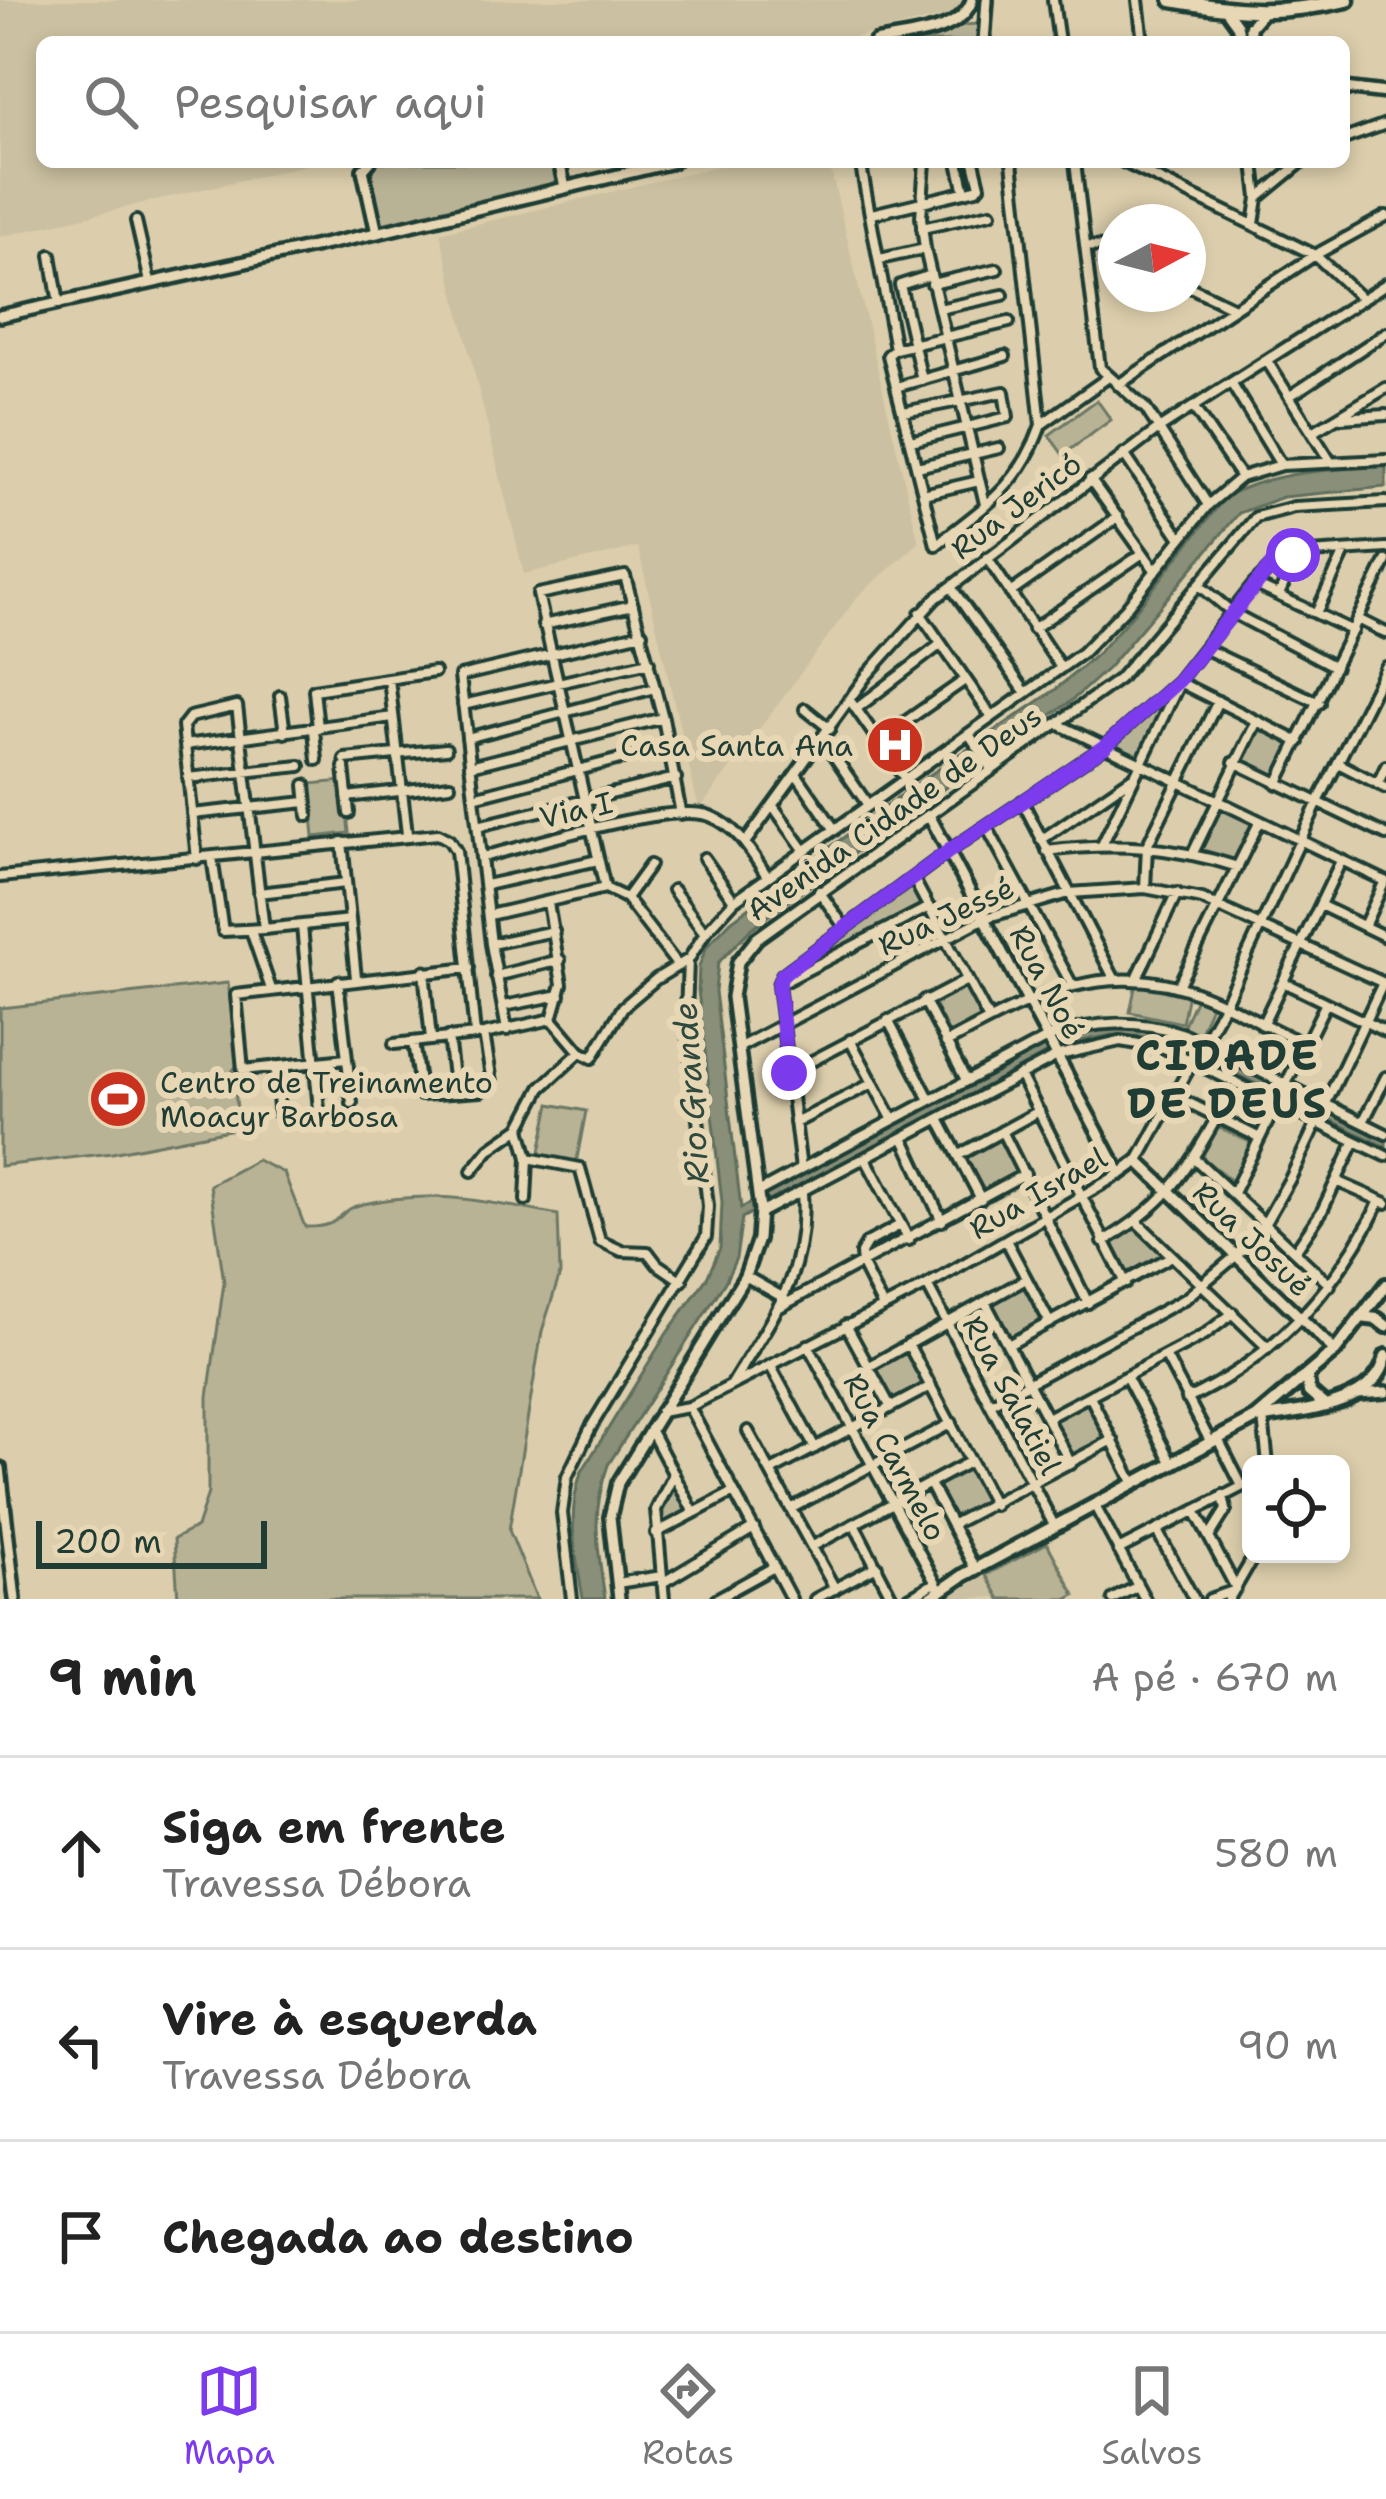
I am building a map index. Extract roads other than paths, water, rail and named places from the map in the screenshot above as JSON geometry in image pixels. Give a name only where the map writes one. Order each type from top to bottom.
[{"type":"main road","points":[[1172,0],[1262,14],[1347,0]]},
{"type":"main road","points":[[934,1594],[1259,1418],[1335,1351],[1386,1285]]},
{"type":"main road","points":[[1361,1317],[1386,1326]]},
{"type":"main road","points":[[1259,1418],[1358,1394],[1385,1370],[1386,1356]]},
{"type":"main road","points":[[1307,1377],[1310,1392],[1324,1405]]},
{"type":"street","points":[[1053,0],[1058,36]]},
{"type":"street","points":[[1138,0],[1142,36]]},
{"type":"street","points":[[950,24],[965,16],[972,2],[978,10],[987,1]]},
{"type":"street","points":[[984,36],[987,1]]},
{"type":"street","points":[[1227,10],[1239,36]]},
{"type":"street","points":[[1250,36],[1250,26],[1262,14]]},
{"type":"street","points":[[900,36],[969,21],[985,26]]},
{"type":"street","points":[[1350,89],[1386,92]]},
{"type":"street","points":[[1350,138],[1386,124]]},
{"type":"street","points":[[365,168],[377,233]]},
{"type":"street","points":[[560,168],[565,187]]},
{"type":"street","points":[[0,316],[647,168]]},
{"type":"street","points":[[864,168],[895,349]]},
{"type":"street","points":[[925,168],[921,229],[985,505]]},
{"type":"street","points":[[959,168],[965,192]]},
{"type":"street","points":[[872,214],[980,186],[976,168]]},
{"type":"street","points":[[1009,322],[895,349],[888,355],[936,545],[1025,466],[1041,424],[1013,168]]},
{"type":"street","points":[[1077,168],[1099,364],[1107,378],[1138,400],[1160,428],[1208,505]]},
{"type":"street","points":[[1137,168],[1315,255],[1360,298]]},
{"type":"street","points":[[1158,168],[1159,178]]},
{"type":"street","points":[[1254,224],[1258,198],[1255,168]]},
{"type":"street","points":[[1258,198],[1295,168]]},
{"type":"street","points":[[921,229],[991,213]]},
{"type":"street","points":[[1118,385],[1315,255],[1386,216]]},
{"type":"street","points":[[136,221],[150,282]]},
{"type":"street","points":[[1085,246],[1098,247]]},
{"type":"street","points":[[880,259],[925,249]]},
{"type":"street","points":[[51,255],[58,304]]},
{"type":"street","points":[[922,380],[900,285],[997,268]]},
{"type":"street","name":"Rua Jericó","points":[[745,843],[849,699],[920,613],[1160,428],[1386,284]]},
{"type":"street","points":[[1206,294],[1233,307]]},
{"type":"street","points":[[939,309],[1003,295]]},
{"type":"street","points":[[1290,396],[1386,333]]},
{"type":"street","points":[[896,386],[1005,356]]},
{"type":"street","points":[[1268,361],[1331,462]]},
{"type":"street","points":[[1041,424],[1107,378]]},
{"type":"street","points":[[1232,383],[1281,465]]},
{"type":"street","points":[[1313,432],[1386,388]]},
{"type":"street","points":[[904,412],[1003,391],[1009,415],[911,441]]},
{"type":"street","points":[[1194,408],[1241,477]]},
{"type":"street","points":[[1339,418],[1386,415]]},
{"type":"street","points":[[916,467],[999,448]]},
{"type":"street","points":[[1124,454],[1180,537]]},
{"type":"street","name":"Avenida Cidade de Deus","points":[[580,1052],[590,1059],[623,1007],[688,958],[734,901],[905,779],[971,738],[991,716],[1102,635],[1208,505],[1241,477],[1281,465],[1386,460]]},
{"type":"street","points":[[1090,479],[1155,570]]},
{"type":"street","points":[[923,494],[979,481]]},
{"type":"street","name":"Avenida Cidade de Deus","points":[[619,1599],[610,1534],[618,1483],[754,1254],[760,1212],[732,997],[738,962],[758,938],[819,891],[929,815],[990,765],[1060,725],[1119,679],[1244,529],[1268,512],[1386,502]]},
{"type":"street","points":[[1010,593],[1118,517]]},
{"type":"street","points":[[801,1169],[778,985],[788,969],[949,851],[1104,747],[1179,682],[1254,584],[1279,560],[1297,554],[1386,548]]},
{"type":"street","points":[[1316,613],[1345,551]]},
{"type":"street","points":[[1033,628],[1143,554]]},
{"type":"street","points":[[1279,595],[1297,554]]},
{"type":"street","points":[[987,558],[1061,668]]},
{"type":"street","points":[[1277,784],[1386,561]]},
{"type":"street","points":[[605,888],[537,595],[623,574],[670,746],[681,814],[713,818],[745,843],[766,876]]},
{"type":"street","points":[[1254,584],[1353,631]]},
{"type":"street","points":[[1198,585],[1233,613],[1335,667]]},
{"type":"street","points":[[951,586],[1026,693]]},
{"type":"street","points":[[543,625],[633,605]]},
{"type":"street","points":[[920,613],[991,716]]},
{"type":"street","points":[[1358,619],[1386,633]]},
{"type":"street","points":[[507,1030],[491,944],[460,676],[642,633]]},
{"type":"street","points":[[856,709],[940,644]]},
{"type":"street","points":[[1205,649],[1319,703]]},
{"type":"street","points":[[464,705],[649,662]]},
{"type":"street","name":"Rua Israel","points":[[660,1412],[689,1407],[927,1285],[1138,1161],[1224,1005],[1318,802],[1382,684],[1386,667]]},
{"type":"street","points":[[317,760],[313,691],[434,672]]},
{"type":"street","points":[[389,679],[407,834]]},
{"type":"street","points":[[879,740],[965,680]]},
{"type":"street","points":[[1179,682],[1299,742]]},
{"type":"street","points":[[1103,844],[1179,682]]},
{"type":"street","points":[[467,738],[655,688]]},
{"type":"street","points":[[280,696],[285,733]]},
{"type":"street","points":[[849,699],[905,779]]},
{"type":"street","points":[[1145,888],[1147,846],[1218,701]]},
{"type":"street","points":[[197,859],[183,726],[190,717],[237,706],[264,929]]},
{"type":"street","points":[[805,709],[830,729]]},
{"type":"street","points":[[185,745],[393,717]]},
{"type":"street","points":[[470,766],[663,718]]},
{"type":"street","points":[[1193,853],[1257,721]]},
{"type":"street","points":[[1060,725],[1138,770],[1386,880],[1364,926]]},
{"type":"street","points":[[971,738],[990,765]]},
{"type":"street","points":[[823,740],[868,805]]},
{"type":"street","points":[[474,796],[670,746]]},
{"type":"street","points":[[349,813],[345,763],[446,749]]},
{"type":"street","points":[[1234,762],[1386,835]]},
{"type":"street","points":[[1338,764],[1382,786],[1386,766]]},
{"type":"street","points":[[188,778],[300,766]]},
{"type":"street","points":[[1041,840],[1138,770]]},
{"type":"street","points":[[797,776],[835,830]]},
{"type":"street","points":[[478,826],[676,778]]},
{"type":"street","points":[[305,785],[308,816]]},
{"type":"street","points":[[347,797],[450,785]]},
{"type":"street","points":[[1022,801],[1114,978]]},
{"type":"street","points":[[192,814],[307,802]]},
{"type":"street","points":[[773,806],[805,851]]},
{"type":"street","name":"Via I","points":[[482,857],[681,814]]},
{"type":"street","name":"Rua Noé","points":[[929,815],[1120,1174]]},
{"type":"street","points":[[1178,986],[1258,823]]},
{"type":"street","points":[[987,827],[1072,985]]},
{"type":"street","points":[[0,877],[438,834],[454,844],[490,1087],[419,1093],[413,1042]]},
{"type":"street","points":[[342,842],[356,978]]},
{"type":"street","points":[[1047,851],[1103,844],[1147,846],[1238,867]]},
{"type":"street","points":[[212,857],[223,931],[350,920]]},
{"type":"street","points":[[704,858],[734,901]]},
{"type":"street","points":[[486,885],[598,860]]},
{"type":"street","points":[[1262,1024],[1341,861]]},
{"type":"street","points":[[626,898],[650,865]]},
{"type":"street","points":[[913,878],[989,1020]]},
{"type":"street","points":[[260,893],[346,883]]},
{"type":"street","points":[[489,915],[605,888],[626,898],[678,965]]},
{"type":"street","name":"Rua Jessé","points":[[740,1047],[986,918],[1069,892],[1145,888],[1177,892],[1261,924],[1385,984]]},
{"type":"street","points":[[674,890],[705,933]]},
{"type":"street","points":[[819,891],[844,928]]},
{"type":"street","points":[[1137,978],[1177,892]]},
{"type":"street","points":[[548,903],[560,959],[560,994],[552,1019]]},
{"type":"street","points":[[1320,905],[1386,937]]},
{"type":"street","points":[[778,985],[928,907]]},
{"type":"street","points":[[302,926],[319,1110]]},
{"type":"street","points":[[251,931],[271,989]]},
{"type":"street","points":[[491,944],[554,931]]},
{"type":"street","points":[[572,1599],[562,1513],[567,1477],[591,1427],[706,1237],[708,1206],[686,1016],[688,958]]},
{"type":"street","points":[[496,976],[560,959]]},
{"type":"street","points":[[346,1059],[243,1070],[236,998],[239,993],[469,968]]},
{"type":"street","points":[[424,971],[431,1039]]},
{"type":"street","points":[[946,1043],[1030,1000],[1072,985],[1137,978],[1178,986],[1305,1044]]},
{"type":"street","points":[[789,1073],[967,980]]},
{"type":"street","points":[[338,981],[352,1103]]},
{"type":"street","points":[[1282,982],[1386,1032]]},
{"type":"street","points":[[990,1404],[1204,1286],[1237,1255],[1265,1223],[1292,1177],[1385,984]]},
{"type":"street","points":[[504,1006],[560,994]]},
{"type":"street","points":[[924,1000],[966,1080]]},
{"type":"street","points":[[1286,1084],[1326,1003]]},
{"type":"street","points":[[394,1044],[507,1030],[552,1019]]},
{"type":"street","points":[[472,1171],[488,1151],[520,1128],[541,1088],[580,1052],[552,1019]]},
{"type":"street","points":[[888,1020],[930,1100]]},
{"type":"street","points":[[758,1194],[966,1080],[1050,1038],[1092,1024],[1152,1024],[1386,1134]]},
{"type":"street","points":[[448,1037],[455,1093]]},
{"type":"street","points":[[850,1040],[893,1120]]},
{"type":"street","points":[[760,1212],[1058,1054],[1130,1041],[1154,1044],[1195,1061],[1386,1156]]},
{"type":"street","points":[[275,1066],[280,1117]]},
{"type":"street","points":[[1020,1075],[1126,1283]]},
{"type":"street","points":[[1363,1122],[1385,1082]]},
{"type":"street","points":[[795,1123],[873,1083]]},
{"type":"street","points":[[1175,1095],[1260,1138]]},
{"type":"street","points":[[1234,1191],[1278,1101]]},
{"type":"street","points":[[959,1155],[1039,1111]]},
{"type":"street","points":[[1103,1241],[1137,1222],[1170,1193],[1217,1117]]},
{"type":"street","points":[[940,1119],[981,1198]]},
{"type":"street","points":[[520,1128],[528,1158],[526,1200]]},
{"type":"street","points":[[1002,1131],[1088,1303]]},
{"type":"street","points":[[904,1139],[942,1220]]},
{"type":"street","points":[[1295,1251],[1312,1228],[1354,1141]]},
{"type":"street","points":[[528,1158],[580,1168],[600,1241],[622,1251],[648,1252],[656,1264],[682,1281]]},
{"type":"street","points":[[1194,1158],[1330,1285]]},
{"type":"street","points":[[866,1159],[909,1240]]},
{"type":"street","name":"Rua Josué","points":[[1138,1161],[1335,1351]]},
{"type":"street","points":[[778,1309],[1025,1174]]},
{"type":"street","points":[[1187,1399],[1268,1348],[1300,1319],[1352,1255],[1383,1202],[1336,1180]]},
{"type":"street","points":[[731,1385],[784,1298],[801,1252],[802,1193]]},
{"type":"street","points":[[1137,1222],[1268,1348]]},
{"type":"street","points":[[883,1307],[862,1265],[863,1247],[901,1225]]},
{"type":"street","points":[[1006,1240],[1050,1323]]},
{"type":"street","points":[[1007,1345],[1172,1256]]},
{"type":"street","points":[[745,1276],[784,1298]]},
{"type":"street","points":[[868,1367],[1026,1279]]},
{"type":"street","name":"Rua Salatiel","points":[[927,1285],[1055,1527]]},
{"type":"street","points":[[985,1302],[1071,1464]]},
{"type":"street","points":[[1047,1418],[1166,1357],[1233,1312]]},
{"type":"street","points":[[846,1325],[890,1406]]},
{"type":"street","points":[[908,1344],[994,1505]]},
{"type":"street","name":"Rua Carmelo","points":[[808,1345],[934,1594]]},
{"type":"street","points":[[1166,1357],[1187,1399],[1242,1479]]},
{"type":"street","points":[[769,1365],[815,1448]]},
{"type":"street","points":[[1127,1378],[1172,1463]]},
{"type":"street","points":[[771,1471],[931,1386]]},
{"type":"street","points":[[1358,1394],[1386,1392]]},
{"type":"street","points":[[1090,1396],[1134,1484]]},
{"type":"street","points":[[689,1407],[791,1599]]},
{"type":"street","points":[[1259,1418],[1266,1455]]},
{"type":"street","points":[[792,1508],[952,1424]]},
{"type":"street","points":[[649,1427],[694,1513]]},
{"type":"street","points":[[748,1431],[835,1589]]},
{"type":"street","points":[[953,1524],[1113,1440]]},
{"type":"street","points":[[813,1546],[971,1461]]},
{"type":"street","points":[[0,1468],[15,1599]]},
{"type":"street","points":[[664,1599],[656,1510],[674,1474]]},
{"type":"street","points":[[930,1484],[975,1569]]},
{"type":"street","points":[[1118,1550],[1242,1486]]},
{"type":"street","points":[[656,1533],[734,1492]]},
{"type":"street","points":[[1208,1537],[1226,1510],[1223,1495]]},
{"type":"street","points":[[1095,1506],[1145,1599]]},
{"type":"street","points":[[1195,1511],[1233,1593]]},
{"type":"street","points":[[854,1524],[893,1599]]},
{"type":"street","points":[[617,1582],[662,1579],[754,1528]]},
{"type":"street","points":[[1157,1531],[1194,1599]]},
{"type":"street","points":[[1210,1599],[1233,1593],[1250,1563]]},
{"type":"street","points":[[815,1599],[877,1566]]},
{"type":"street","points":[[716,1599],[774,1567]]},
{"type":"street","points":[[1113,1599],[1138,1586]]},
{"type":"street","points":[[737,1588],[742,1599]]},
{"type":"street","points":[[907,1599],[934,1594]]},
{"type":"place","name":"Casa Santa Ana","points":[[895,745]]},
{"type":"place","name":"Centro de Treinamento Moacyr Barbosa","points":[[118,1099]]},
{"type":"district","name":"CIDADE DE DEUS","points":[[1228,1079]]},
{"type":"water label","name":"Rio Grande","points":[[691,1093]]}]
